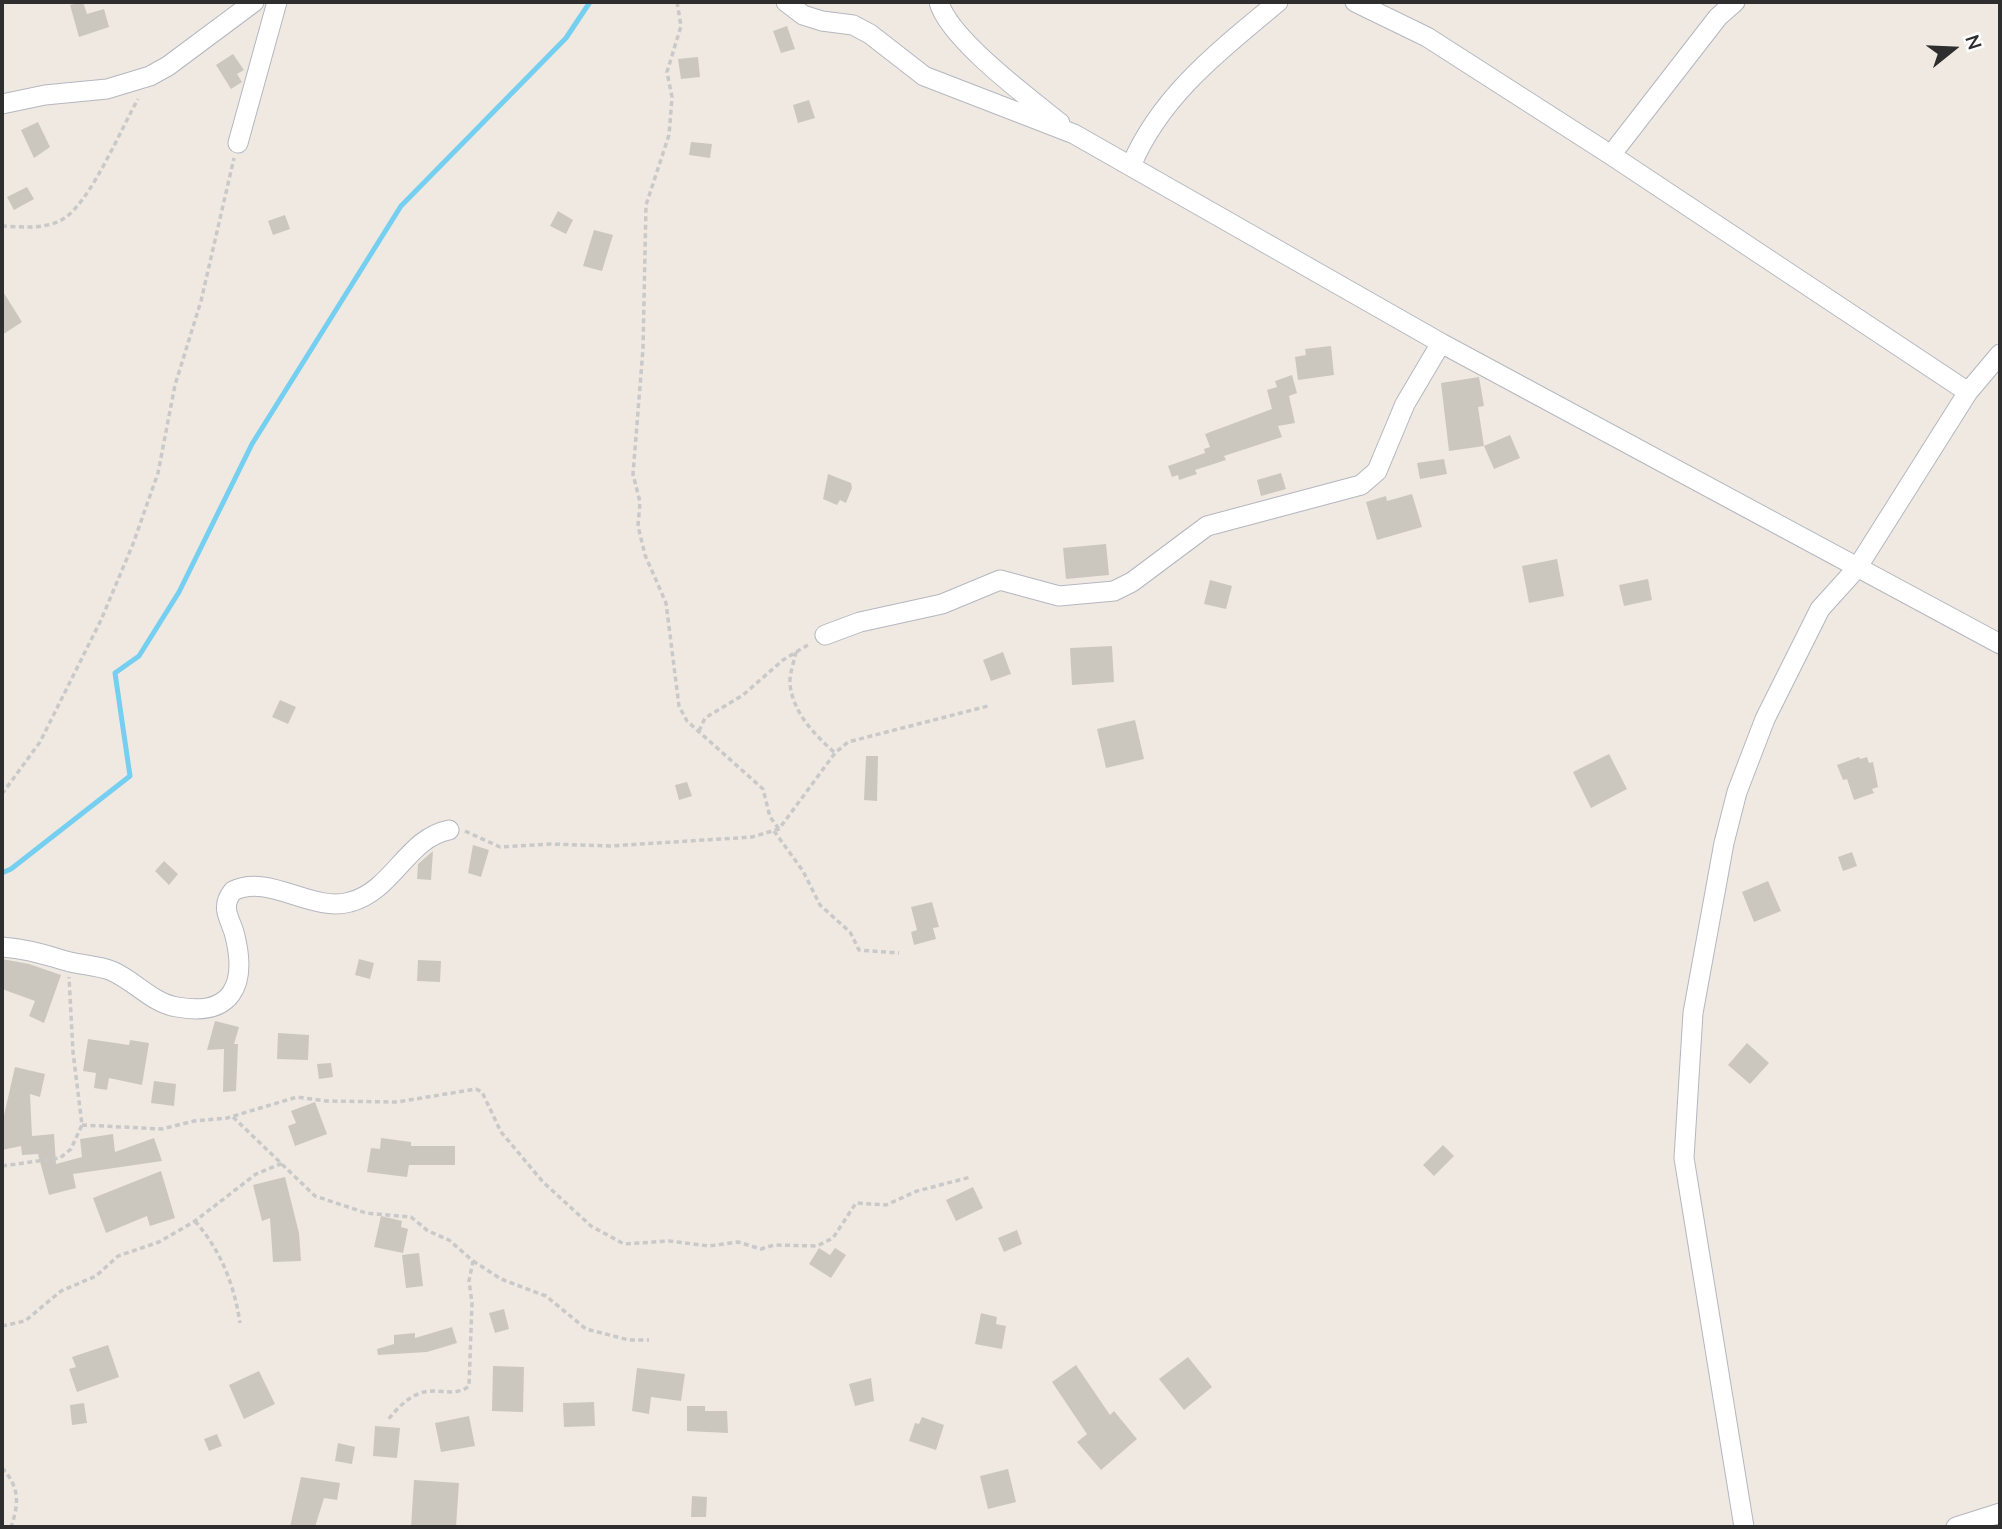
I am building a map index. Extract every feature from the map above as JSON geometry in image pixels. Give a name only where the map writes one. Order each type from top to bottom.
[{"type":"street","points":[[2,104],[45,95],[107,89],[150,76],[168,66],[254,2]]},
{"type":"street","points":[[238,143],[277,2]]},
{"type":"street","points":[[786,2],[803,15],[822,21],[853,25],[870,34],[885,49],[924,76],[1074,134],[1441,343],[2000,645]]},
{"type":"street","points":[[939,2],[942,14],[975,50],[1074,134]]},
{"type":"street","points":[[1131,166],[1144,134],[1160,112],[1210,58],[1278,2]]},
{"type":"street","points":[[1355,2],[1427,37],[1611,155],[1968,392]]},
{"type":"street","points":[[1611,155],[1718,17],[1735,2]]},
{"type":"street","points":[[825,635],[860,622],[943,604],[1000,580],[1059,596],[1114,591],[1132,582],[1207,526],[1361,485],[1377,471],[1405,404],[1441,343]]},
{"type":"street","points":[[1744,1527],[1684,1158],[1693,1013],[1724,843],[1737,792],[1765,719],[1820,609],[1857,568],[1968,392],[2000,354]]},
{"type":"street","points":[[2,947],[33,949],[111,971],[163,1004],[184,1008],[218,1006],[227,1001],[234,990],[237,954],[226,908],[233,891],[239,888],[267,888],[301,898],[349,902],[394,874],[426,838],[449,830]]},
{"type":"street","points":[[1956,1527],[2000,1513]]},
{"type":"path","points":[[677,2],[681,26],[667,72],[672,97],[669,135],[646,205],[643,349],[633,474],[645,555],[666,603],[679,706],[687,721],[763,789],[770,817],[820,905],[850,932],[859,950],[898,953]]},
{"type":"path","points":[[2,226],[39,227],[65,217],[84,196],[150,76]]},
{"type":"path","points":[[2,794],[40,742],[101,620],[133,544],[158,473],[175,385],[201,301],[238,143]]},
{"type":"path","points":[[699,731],[705,718],[743,695],[796,651],[825,635]]},
{"type":"path","points":[[796,651],[790,684],[796,704],[807,728],[835,753]]},
{"type":"path","points":[[449,830],[465,831],[500,847],[659,844],[752,837],[777,830],[835,753],[848,742],[988,706]]},
{"type":"path","points":[[2,1166],[60,1157],[71,1149],[82,1125],[73,1052],[68,961]]},
{"type":"path","points":[[82,1125],[162,1129],[233,1116],[297,1097],[326,1101],[397,1102],[476,1089],[482,1092],[501,1132],[543,1182],[591,1226],[624,1244],[669,1241],[709,1246],[738,1242],[761,1249],[774,1245],[817,1246],[833,1238],[856,1203],[886,1205],[917,1191],[971,1177]]},
{"type":"path","points":[[233,1116],[315,1196],[366,1213],[411,1217],[428,1231],[449,1240],[473,1261],[501,1279],[546,1296],[586,1329],[629,1340],[649,1340]]},
{"type":"path","points":[[2,1326],[25,1321],[61,1291],[96,1276],[118,1256],[159,1242],[195,1221],[256,1174],[283,1163]]},
{"type":"path","points":[[195,1221],[210,1238],[219,1260],[229,1273],[240,1323]]},
{"type":"path","points":[[387,1421],[400,1406],[418,1393],[463,1391],[469,1387],[472,1303],[470,1281],[473,1261]]},
{"type":"path","points":[[2,1468],[16,1488],[18,1507],[10,1527]]},
{"type":"building","points":[[83,2],[87,14],[104,9],[109,27],[79,37],[70,5]]},
{"type":"building","points":[[787,26],[795,49],[781,53],[773,31]]},
{"type":"building","points":[[233,54],[244,70],[237,74],[242,82],[231,89],[216,65]]},
{"type":"building","points":[[698,57],[700,77],[681,79],[678,59]]},
{"type":"building","points":[[809,100],[815,118],[798,123],[793,105]]},
{"type":"building","points":[[38,122],[50,147],[34,158],[21,130]]},
{"type":"building","points":[[691,142],[712,144],[710,158],[689,155]]},
{"type":"building","points":[[27,187],[34,199],[14,210],[7,197]]},
{"type":"building","points":[[558,211],[573,220],[566,234],[550,226]]},
{"type":"building","points":[[285,215],[290,229],[273,235],[268,221]]},
{"type":"building","points":[[594,230],[613,235],[602,271],[583,266]]},
{"type":"building","points":[[2,290],[22,322],[2,335]]},
{"type":"building","points":[[1331,346],[1334,375],[1298,380],[1295,357],[1306,355],[1305,349]]},
{"type":"building","points":[[1292,375],[1297,393],[1289,396],[1295,423],[1278,426],[1282,437],[1224,456],[1226,460],[1195,470],[1197,474],[1179,480],[1178,475],[1172,477],[1168,466],[1205,453],[1204,449],[1210,447],[1205,434],[1272,409],[1267,390],[1277,387],[1275,381]]},
{"type":"building","points":[[1479,377],[1484,406],[1478,407],[1484,446],[1449,451],[1441,383]]},
{"type":"building","points":[[1510,435],[1520,458],[1494,469],[1484,446]]},
{"type":"building","points":[[1444,459],[1447,474],[1420,479],[1417,463]]},
{"type":"building","points":[[1281,473],[1286,489],[1261,496],[1257,480]]},
{"type":"building","points":[[828,474],[851,483],[852,488],[846,503],[840,500],[837,505],[823,499]]},
{"type":"building","points":[[1412,494],[1422,527],[1377,540],[1366,502],[1386,496],[1387,501]]},
{"type":"building","points":[[1106,544],[1109,575],[1066,579],[1063,548]]},
{"type":"building","points":[[1557,559],[1564,596],[1529,603],[1522,566]]},
{"type":"building","points":[[1648,579],[1652,600],[1624,606],[1619,585]]},
{"type":"building","points":[[1210,580],[1232,586],[1226,609],[1204,604]]},
{"type":"building","points":[[1112,646],[1114,682],[1072,685],[1070,648]]},
{"type":"building","points":[[1003,652],[1011,674],[991,681],[983,660]]},
{"type":"building","points":[[280,700],[296,707],[288,724],[272,717]]},
{"type":"building","points":[[1135,720],[1144,759],[1106,768],[1097,729]]},
{"type":"building","points":[[1609,754],[1627,789],[1591,808],[1573,772]]},
{"type":"building","points":[[866,756],[878,756],[877,801],[864,800]]},
{"type":"building","points":[[1867,757],[1869,763],[1873,762],[1878,787],[1872,789],[1874,793],[1854,800],[1847,779],[1843,780],[1837,765]]},
{"type":"building","points":[[687,782],[692,796],[679,800],[675,785]]},
{"type":"building","points":[[473,845],[489,850],[481,877],[468,873]]},
{"type":"building","points":[[433,851],[431,880],[417,879],[418,864]]},
{"type":"building","points":[[1852,852],[1857,866],[1843,871],[1838,857]]},
{"type":"building","points":[[164,861],[178,874],[169,885],[155,871]]},
{"type":"building","points":[[1768,881],[1781,911],[1754,922],[1742,892]]},
{"type":"building","points":[[932,902],[939,927],[933,928],[936,939],[914,945],[911,932],[917,930],[911,907]]},
{"type":"building","points":[[2,959],[29,964],[61,975],[44,1023],[29,1016],[35,1001],[2,989]]},
{"type":"building","points":[[359,959],[374,963],[370,979],[355,975]]},
{"type":"building","points":[[418,960],[441,961],[440,982],[417,981]]},
{"type":"building","points":[[215,1021],[239,1027],[234,1044],[238,1044],[236,1091],[223,1092],[224,1049],[207,1050]]},
{"type":"building","points":[[278,1033],[309,1035],[308,1060],[277,1059]]},
{"type":"building","points":[[88,1039],[129,1045],[130,1040],[149,1043],[142,1085],[109,1078],[107,1090],[94,1088],[96,1073],[83,1071]]},
{"type":"building","points":[[1747,1043],[1769,1063],[1750,1084],[1728,1065]]},
{"type":"building","points":[[331,1063],[333,1077],[319,1079],[317,1064]]},
{"type":"building","points":[[15,1067],[45,1074],[40,1097],[30,1094],[32,1136],[54,1134],[56,1164],[82,1157],[80,1139],[113,1134],[115,1152],[154,1138],[162,1161],[73,1174],[76,1188],[49,1195],[38,1154],[22,1155],[21,1146],[2,1150],[2,1124]]},
{"type":"building","points":[[154,1081],[176,1084],[174,1106],[151,1103]]},
{"type":"building","points":[[315,1102],[327,1134],[295,1146],[288,1126],[296,1123],[291,1111]]},
{"type":"building","points":[[381,1138],[411,1142],[411,1146],[455,1146],[455,1165],[409,1165],[407,1177],[367,1172],[371,1148],[380,1149]]},
{"type":"building","points":[[1443,1145],[1454,1156],[1434,1176],[1423,1165]]},
{"type":"building","points":[[161,1171],[175,1218],[150,1226],[147,1216],[106,1233],[93,1198]]},
{"type":"building","points":[[285,1177],[299,1233],[301,1261],[273,1262],[270,1218],[262,1221],[253,1185]]},
{"type":"building","points":[[973,1187],[983,1208],[956,1221],[946,1200]]},
{"type":"building","points":[[381,1216],[402,1221],[401,1227],[408,1229],[403,1253],[374,1247]]},
{"type":"building","points":[[1017,1230],[1022,1244],[1004,1252],[998,1238]]},
{"type":"building","points":[[819,1248],[830,1255],[835,1248],[846,1255],[831,1278],[809,1264]]},
{"type":"building","points":[[419,1253],[423,1286],[406,1288],[402,1255]]},
{"type":"building","points":[[504,1309],[509,1329],[495,1333],[489,1313]]},
{"type":"building","points":[[981,1313],[997,1317],[996,1324],[1006,1326],[1002,1349],[975,1344]]},
{"type":"building","points":[[452,1327],[457,1343],[427,1352],[378,1355],[377,1349],[394,1344],[394,1335],[415,1333],[415,1338]]},
{"type":"building","points":[[108,1345],[119,1377],[77,1392],[69,1369],[76,1367],[72,1357]]},
{"type":"building","points":[[1188,1357],[1212,1387],[1184,1410],[1159,1379]]},
{"type":"building","points":[[1076,1365],[1110,1415],[1114,1411],[1137,1439],[1101,1470],[1077,1442],[1087,1434],[1052,1382]]},
{"type":"building","points":[[493,1366],[524,1367],[523,1412],[492,1411]]},
{"type":"building","points":[[637,1368],[685,1374],[681,1401],[651,1397],[649,1414],[632,1411]]},
{"type":"building","points":[[259,1371],[275,1404],[244,1419],[229,1385]]},
{"type":"building","points":[[871,1378],[874,1401],[855,1406],[849,1384]]},
{"type":"building","points":[[594,1402],[595,1426],[564,1427],[563,1403]]},
{"type":"building","points":[[84,1403],[87,1423],[72,1425],[70,1405]]},
{"type":"building","points":[[687,1406],[705,1406],[705,1411],[727,1411],[728,1433],[687,1431]]},
{"type":"building","points":[[469,1416],[475,1446],[441,1452],[435,1423]]},
{"type":"building","points":[[922,1417],[944,1425],[936,1450],[909,1441],[915,1423],[919,1424]]},
{"type":"building","points":[[375,1426],[400,1428],[397,1458],[373,1456]]},
{"type":"building","points":[[217,1434],[222,1446],[209,1451],[204,1439]]},
{"type":"building","points":[[338,1443],[355,1447],[352,1464],[335,1461]]},
{"type":"building","points":[[1008,1469],[1016,1502],[988,1509],[980,1476]]},
{"type":"building","points":[[301,1477],[340,1483],[337,1500],[324,1498],[315,1527],[290,1527]]},
{"type":"building","points":[[414,1480],[459,1483],[456,1527],[411,1527]]},
{"type":"building","points":[[692,1496],[707,1497],[706,1517],[691,1517]]},
{"type":"waterway","points":[[2,873],[11,869],[130,776],[115,673],[139,656],[179,592],[252,444],[401,206],[566,38],[590,2]]}]
